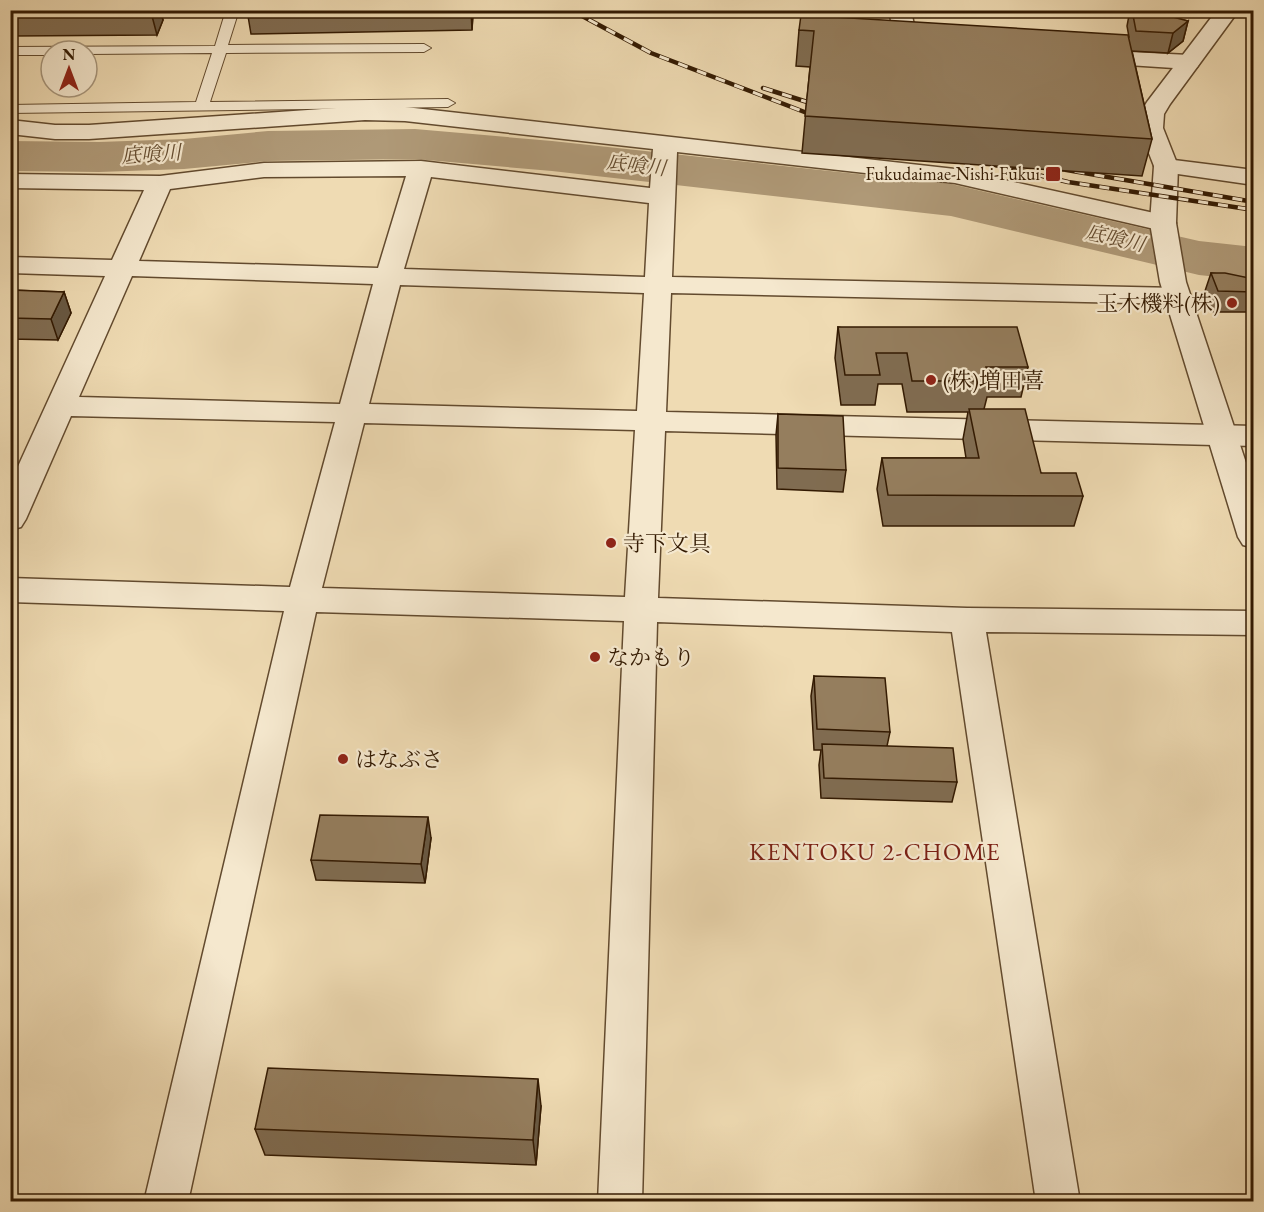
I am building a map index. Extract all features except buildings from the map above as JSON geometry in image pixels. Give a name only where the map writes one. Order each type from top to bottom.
[{"type":"street","points":[[900,10],[907,47],[942,49]]},
{"type":"street","points":[[1229,10],[1152,114],[1151,128],[1166,166],[1163,226],[1175,287],[1254,537]]},
{"type":"street","points":[[1071,56],[1189,62]]},
{"type":"street","points":[[10,127],[55,132],[89,132],[365,113],[405,114],[955,176],[1163,226]]},
{"type":"street","points":[[620,1202],[641,609],[665,145]]},
{"type":"street","points":[[1166,166],[1254,178]]},
{"type":"street","points":[[10,181],[160,183],[264,170],[421,168],[662,197]]},
{"type":"street","points":[[166,1202],[303,598],[389,275],[421,168]]},
{"type":"street","points":[[10,519],[160,183]]},
{"type":"street","points":[[10,265],[657,285],[1175,287]]},
{"type":"street","points":[[62,406],[1254,436]]},
{"type":"street","points":[[10,590],[967,620],[1254,623]]},
{"type":"street","points":[[967,620],[1058,1202]]},
{"type":"lane","points":[[202,106],[233,10]]},
{"type":"lane","points":[[10,51],[424,48]]},
{"type":"lane","points":[[10,109],[448,103]]},
{"type":"waterway","name":"底喰川","points":[[10,156],[99,157],[184,154],[268,146],[415,144],[552,156],[951,200],[1199,258],[1254,264]]},
{"type":"railway","points":[[571,10],[651,53],[820,118]]},
{"type":"railway","points":[[763,88],[823,107]]},
{"type":"railway","points":[[982,162],[1068,182],[1254,210]]},
{"type":"railway","points":[[1055,168],[1254,202]]},
{"type":"place","name":"Fukudaimae-Nishi-Fukui","points":[[1053,174]]},
{"type":"place","name":"玉木機料(株)","points":[[1232,303]]},
{"type":"place","name":"(株)増田喜","points":[[931,380]]},
{"type":"place","name":"寺下文具","points":[[611,543]]},
{"type":"place","name":"なかもり","points":[[595,657]]},
{"type":"place","name":"はなぶさ","points":[[343,759]]},
{"type":"district","name":"KENTOKU 2-CHOME","points":[[875,852]]}]
